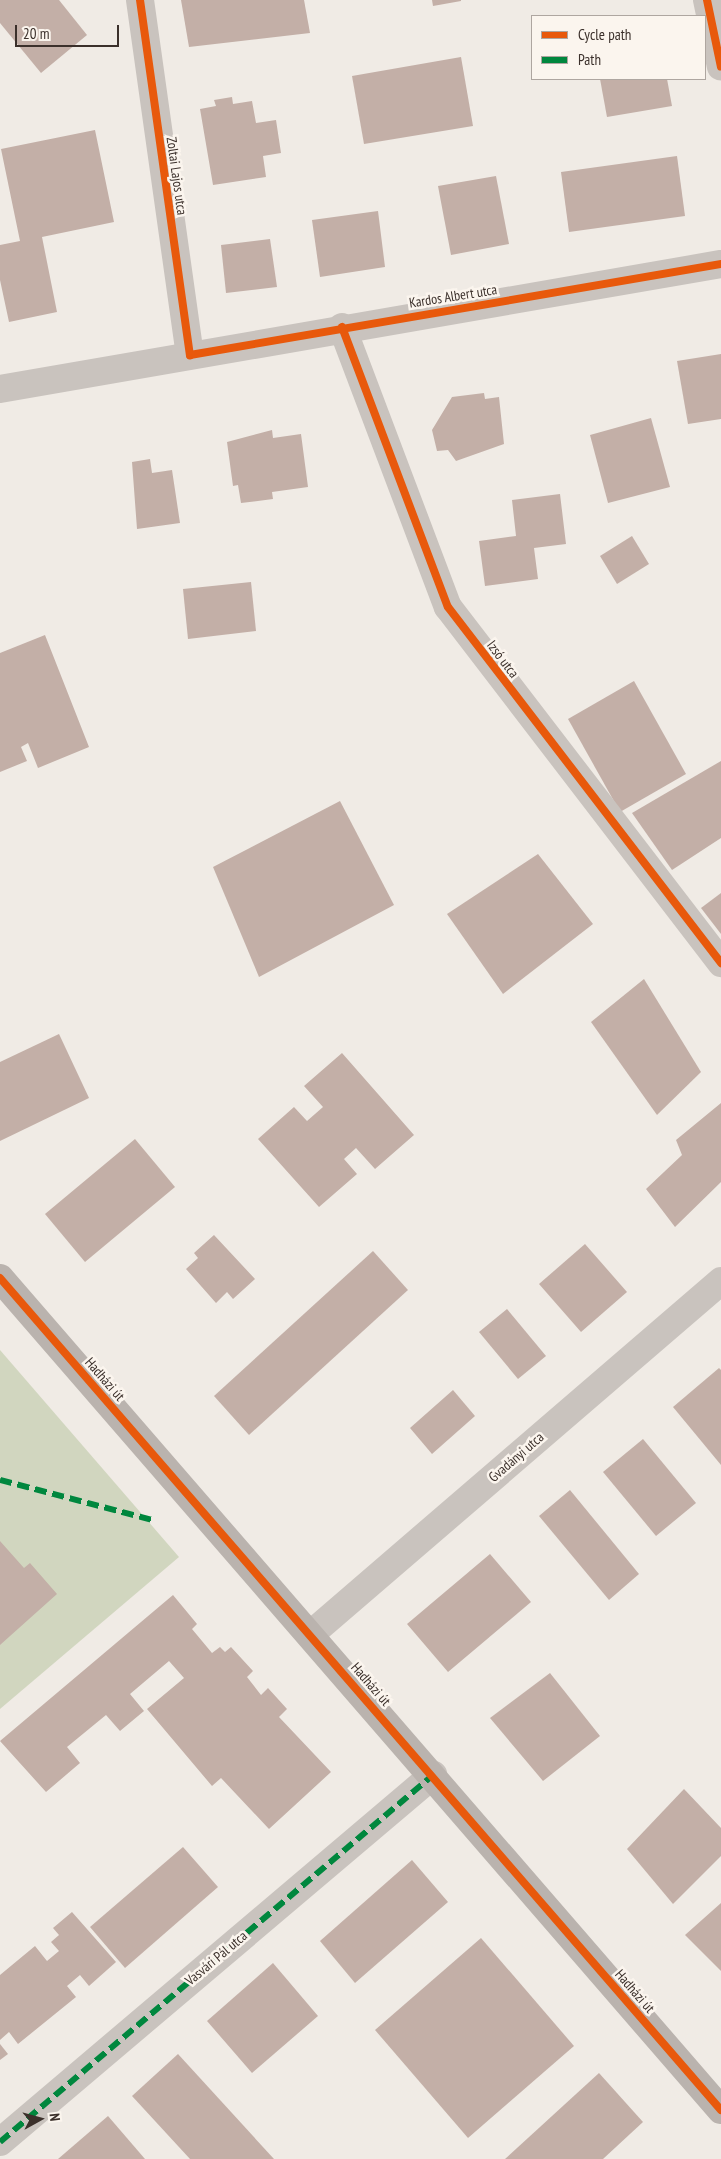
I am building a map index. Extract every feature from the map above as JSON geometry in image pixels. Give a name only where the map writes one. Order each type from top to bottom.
[{"type":"street","name":"Zoltai Lajos utca","points":[[140,0],[190,355]]},
{"type":"street","points":[[708,0],[721,67]]},
{"type":"street","name":"Kardos Albert utca","points":[[0,389],[342,326],[721,264]]},
{"type":"street","name":"Izsó utca","points":[[342,326],[448,607],[721,963]]},
{"type":"street","name":"Hadházi út","points":[[0,1278],[312,1634],[721,2110]]},
{"type":"street","name":"Gvadányi utca","points":[[312,1634],[721,1281]]},
{"type":"street","name":"Vasvári Pál utca","points":[[0,2142],[433,1775]]},
{"type":"green space","points":[[0,1350],[179,1557],[0,1709]]},
{"type":"building","points":[[0,0],[59,0],[87,35],[41,73],[0,23]]},
{"type":"building","points":[[181,0],[304,0],[310,33],[189,47]]},
{"type":"building","points":[[432,0],[461,0],[461,1],[433,6]]},
{"type":"building","points":[[461,57],[473,126],[364,144],[352,76]]},
{"type":"building","points":[[600,80],[667,80],[672,106],[607,117]]},
{"type":"building","points":[[232,97],[233,104],[252,101],[256,123],[276,120],[281,153],[263,156],[266,177],[213,185],[200,109],[216,106],[214,100]]},
{"type":"building","points":[[95,130],[114,222],[42,237],[57,312],[9,322],[0,280],[0,245],[20,241],[1,149]]},
{"type":"building","points":[[677,156],[685,216],[569,232],[561,172]]},
{"type":"building","points":[[496,176],[509,244],[451,255],[438,186]]},
{"type":"building","points":[[378,211],[385,267],[320,277],[312,220]]},
{"type":"building","points":[[270,239],[277,287],[226,293],[221,245]]},
{"type":"building","points":[[721,354],[721,419],[688,424],[677,361]]},
{"type":"building","points":[[484,393],[485,399],[499,397],[504,444],[456,461],[448,450],[437,451],[432,430],[452,397]]},
{"type":"building","points":[[651,418],[670,487],[608,503],[590,435]]},
{"type":"building","points":[[272,430],[273,438],[301,434],[308,487],[272,492],[273,499],[241,503],[238,485],[233,486],[227,442]]},
{"type":"building","points":[[150,459],[152,473],[172,470],[180,523],[137,529],[132,462]]},
{"type":"building","points":[[560,494],[566,544],[534,548],[538,579],[485,586],[479,541],[516,536],[512,500]]},
{"type":"building","points":[[632,536],[649,564],[617,584],[600,556]]},
{"type":"building","points":[[251,582],[256,631],[188,639],[183,589]]},
{"type":"building","points":[[45,635],[89,747],[38,768],[28,743],[21,747],[27,761],[0,772],[0,653]]},
{"type":"building","points":[[634,681],[686,774],[620,812],[568,719]]},
{"type":"building","points":[[721,761],[721,838],[672,870],[632,813]]},
{"type":"building","points":[[340,801],[394,905],[259,977],[213,867]]},
{"type":"building","points":[[538,854],[593,924],[503,994],[447,914]]},
{"type":"building","points":[[721,893],[721,934],[701,908]]},
{"type":"building","points":[[644,979],[701,1072],[657,1115],[591,1022]]},
{"type":"building","points":[[59,1034],[89,1098],[0,1141],[0,1062]]},
{"type":"building","points":[[342,1053],[414,1135],[375,1169],[356,1148],[344,1159],[357,1174],[319,1207],[258,1139],[294,1107],[307,1121],[323,1107],[304,1086]]},
{"type":"building","points":[[721,1103],[721,1182],[675,1227],[646,1189],[682,1155],[676,1140]]},
{"type":"building","points":[[135,1139],[175,1187],[85,1262],[45,1214]]},
{"type":"building","points":[[214,1235],[255,1279],[233,1299],[227,1292],[216,1303],[186,1269],[198,1258],[194,1253]]},
{"type":"building","points":[[585,1244],[627,1292],[581,1332],[539,1284]]},
{"type":"building","points":[[373,1251],[408,1290],[249,1435],[214,1396]]},
{"type":"building","points":[[507,1309],[546,1356],[518,1379],[479,1332]]},
{"type":"building","points":[[719,1368],[721,1370],[721,1465],[673,1407]]},
{"type":"building","points":[[453,1390],[475,1416],[432,1454],[410,1428]]},
{"type":"building","points":[[643,1439],[696,1503],[656,1536],[603,1472]]},
{"type":"building","points":[[570,1490],[639,1574],[609,1600],[539,1516]]},
{"type":"building","points":[[0,1541],[24,1568],[30,1563],[57,1594],[0,1645]]},
{"type":"building","points":[[490,1554],[531,1602],[448,1672],[407,1624]]},
{"type":"building","points":[[173,1595],[197,1624],[192,1629],[212,1653],[220,1647],[225,1652],[231,1647],[253,1671],[247,1677],[261,1695],[268,1688],[287,1709],[279,1717],[331,1772],[269,1829],[221,1778],[212,1786],[147,1709],[184,1678],[169,1661],[130,1694],[144,1711],[120,1731],[106,1715],[67,1747],[80,1763],[46,1792],[0,1741]]},
{"type":"building","points":[[550,1673],[600,1736],[543,1781],[490,1718]]},
{"type":"building","points":[[684,1789],[721,1828],[721,1856],[673,1904],[627,1849]]},
{"type":"building","points":[[183,1847],[218,1887],[125,1968],[90,1927]]},
{"type":"building","points":[[412,1860],[448,1902],[355,1983],[320,1941]]},
{"type":"building","points":[[721,1903],[721,1971],[685,1935]]},
{"type":"building","points":[[72,1912],[116,1962],[89,1986],[80,1975],[67,1986],[76,1997],[18,2044],[9,2032],[0,2040],[0,1975],[35,1946],[47,1961],[59,1951],[51,1942],[59,1935],[53,1928]]},
{"type":"building","points":[[481,1938],[574,2046],[468,2138],[375,2030]]},
{"type":"building","points":[[273,1963],[318,2016],[252,2073],[207,2021]]},
{"type":"building","points":[[0,2044],[8,2054],[0,2060]]},
{"type":"building","points":[[178,2054],[274,2159],[190,2159],[132,2096]]},
{"type":"building","points":[[599,2073],[643,2122],[603,2159],[505,2159]]},
{"type":"building","points":[[108,2116],[145,2159],[58,2159]]},
{"type":"marked path","points":[[0,1480],[153,1520]]},
{"type":"marked path","points":[[0,2142],[433,1775]]},
{"type":"cycle path","points":[[140,0],[190,355],[721,264]]},
{"type":"cycle path","points":[[707,0],[721,67]]},
{"type":"cycle path","points":[[342,327],[448,607],[721,963]]},
{"type":"cycle path","points":[[0,1278],[721,2110]]}]
